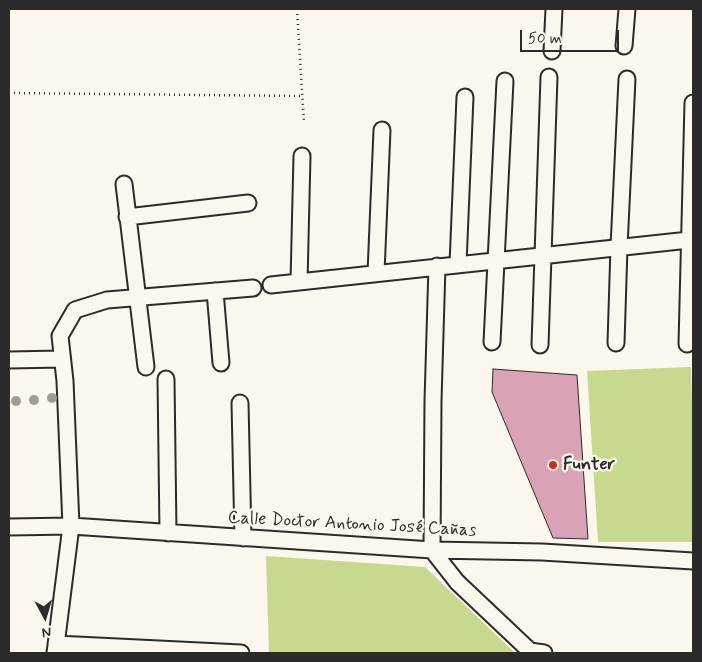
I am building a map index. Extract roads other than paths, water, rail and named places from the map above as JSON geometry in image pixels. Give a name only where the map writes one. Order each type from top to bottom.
[{"type":"street","points":[[552,51],[554,9]]},
{"type":"street","points":[[624,46],[627,9]]},
{"type":"street","points":[[540,345],[549,77]]},
{"type":"street","points":[[616,343],[627,79]]},
{"type":"street","points":[[492,342],[504,81]]},
{"type":"street","points":[[458,264],[465,97]]},
{"type":"street","points":[[687,344],[693,103]]},
{"type":"street","points":[[376,273],[382,130]]},
{"type":"street","points":[[299,282],[302,156]]},
{"type":"street","points":[[124,184],[146,367]]},
{"type":"street","points":[[127,217],[248,202]]},
{"type":"street","points":[[271,285],[689,240]]},
{"type":"street","points":[[437,266],[433,402],[432,550],[458,582],[530,652],[544,653]]},
{"type":"street","points":[[241,653],[56,649],[70,526],[60,336],[75,310],[107,300],[254,288]]},
{"type":"street","points":[[215,291],[221,363]]},
{"type":"street","points":[[9,360],[62,359]]},
{"type":"street","points":[[166,378],[168,533]]},
{"type":"street","points":[[240,403],[243,538]]},
{"type":"street","name":"Calle Doctor Antonio José Cañas","points":[[9,528],[70,526],[432,550],[542,552],[693,561]]},
{"type":"place","name":"Funter","points":[[553,465]]}]
